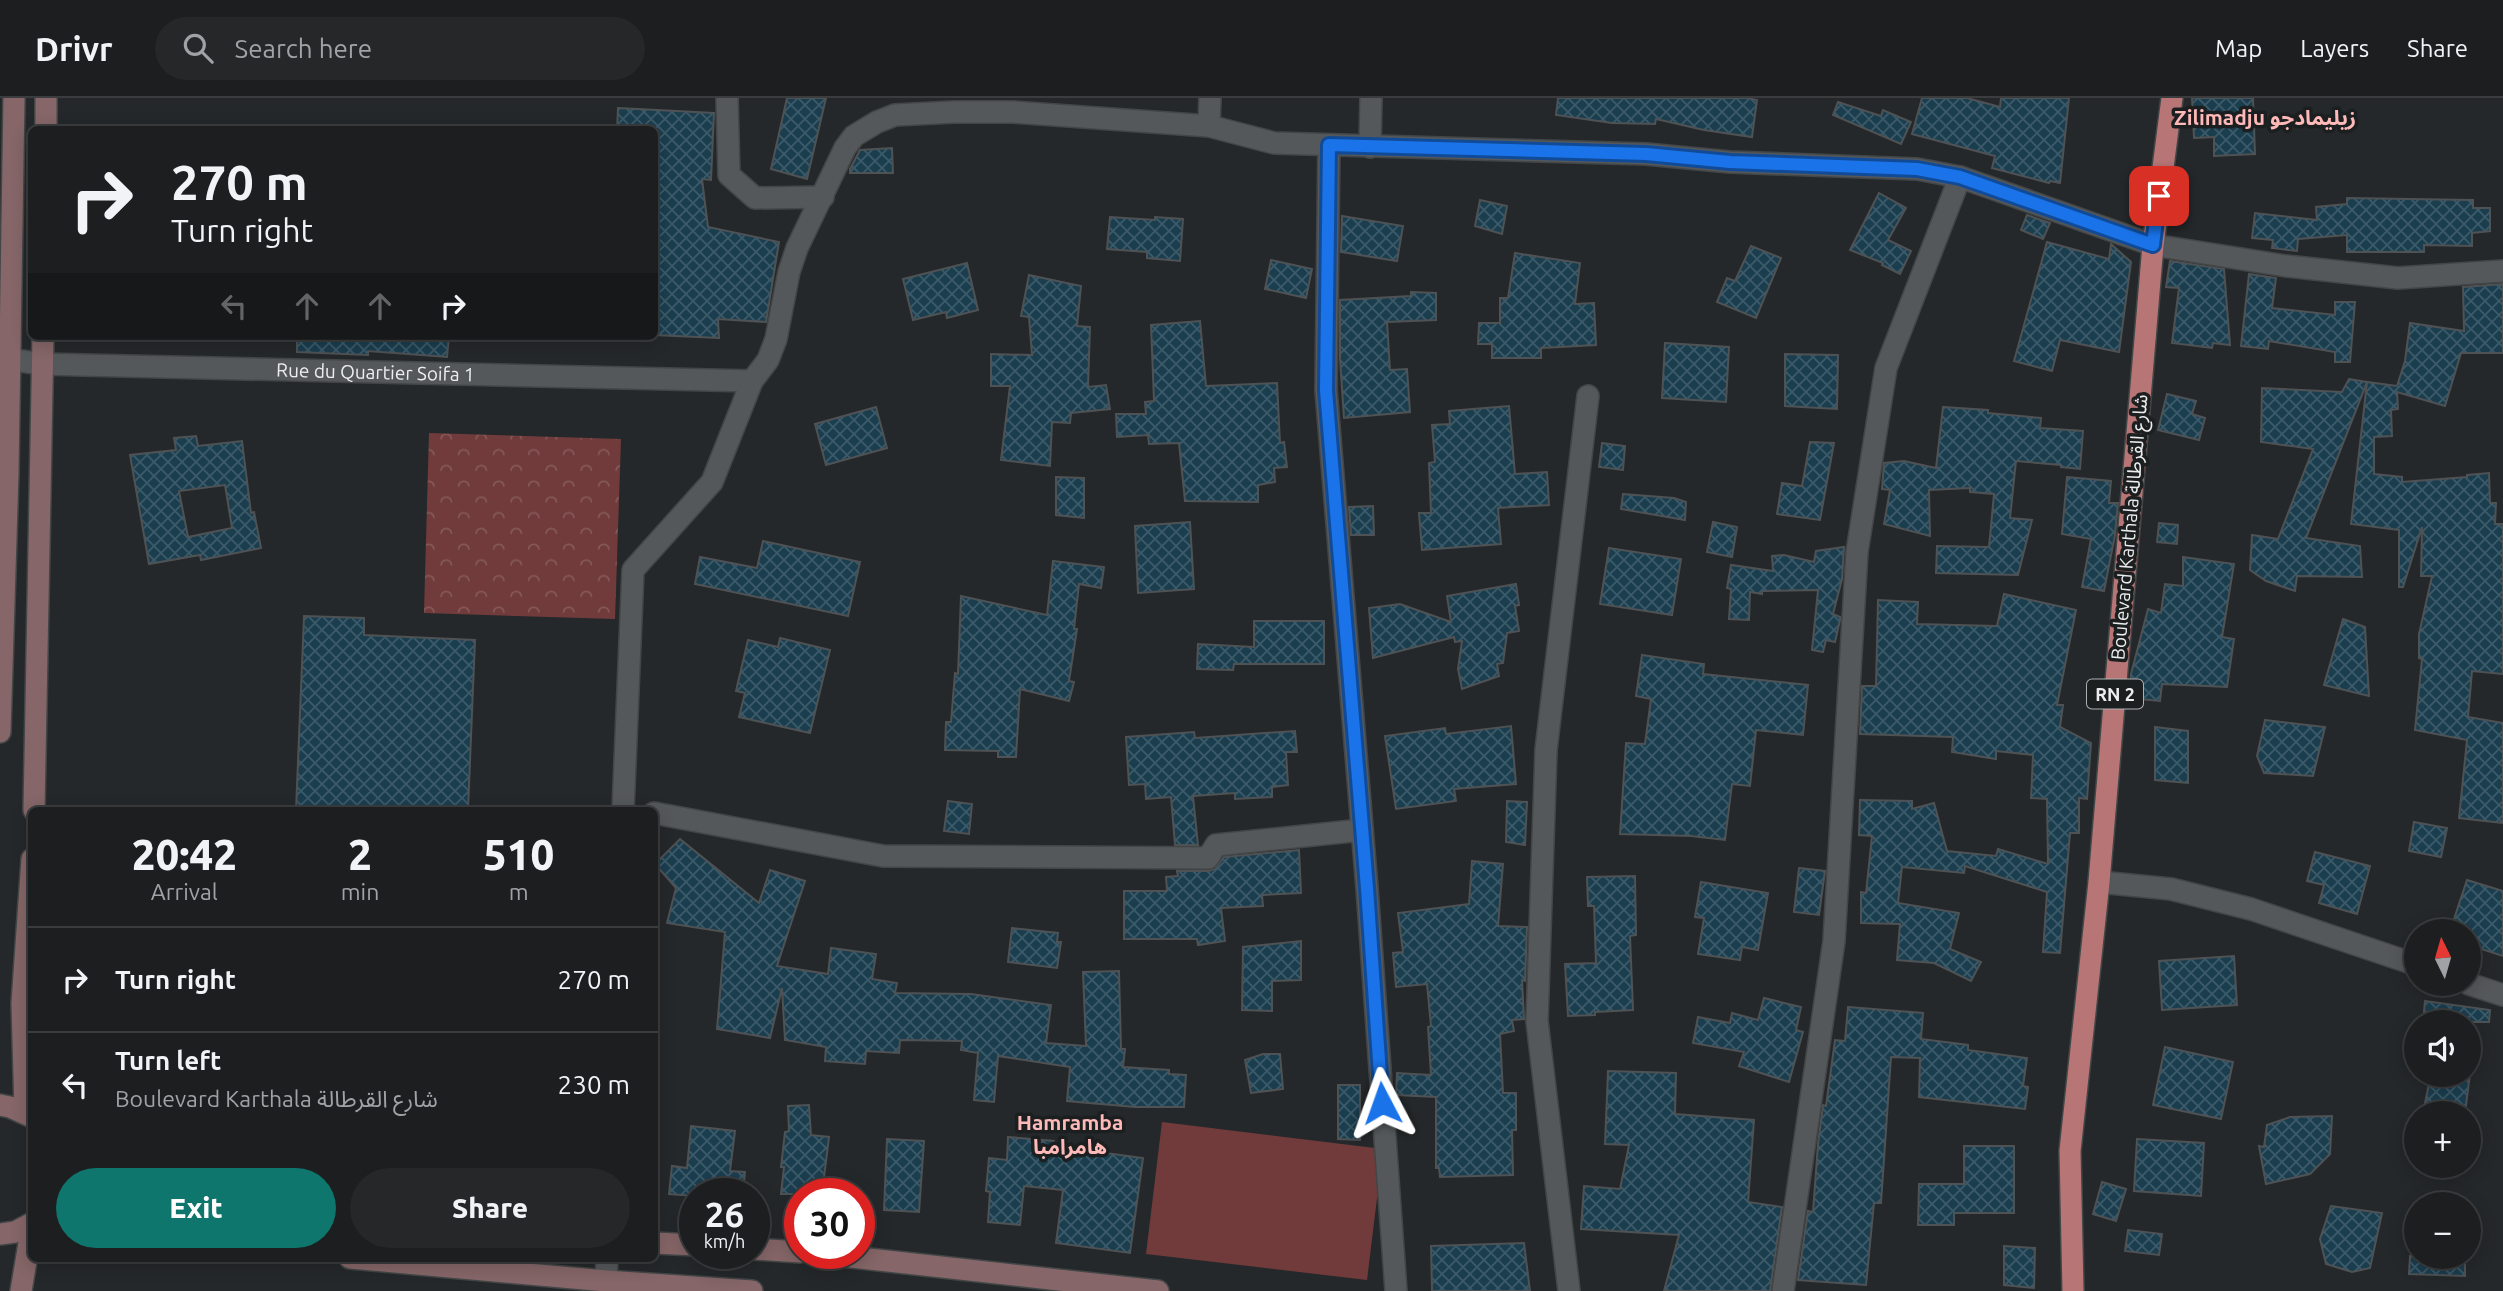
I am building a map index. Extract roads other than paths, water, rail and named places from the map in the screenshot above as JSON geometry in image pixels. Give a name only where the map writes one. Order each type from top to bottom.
[{"type":"main road","points":[[0,732],[7,499],[4,358],[14,98]]},
{"type":"main road","points":[[46,98],[46,126]]},
{"type":"main road","name":"Boulevard Karthala شارع القرطالة","points":[[2073,1291],[2070,1151],[2099,882],[2153,245],[2172,98]]},
{"type":"main road","points":[[34,807],[43,340]]},
{"type":"main road","points":[[0,1105],[28,1114],[22,1003],[28,917]]},
{"type":"main road","points":[[0,1234],[28,1226]]},
{"type":"main road","points":[[658,1243],[679,1244]]},
{"type":"main road","points":[[20,1291],[28,1246]]},
{"type":"main road","points":[[875,1260],[1158,1291]]},
{"type":"main road","points":[[395,1262],[752,1291]]},
{"type":"street","points":[[727,98],[729,175],[755,198],[823,197]]},
{"type":"street","points":[[1209,126],[1210,98]]},
{"type":"street","points":[[1370,147],[1371,98]]},
{"type":"street","points":[[629,807],[633,570],[712,482],[752,381],[768,360],[776,339],[789,272],[797,248],[836,165],[854,136],[896,107],[954,112],[1013,112],[1048,106],[1209,126],[1274,143],[1646,154],[1730,162],[1917,169],[1960,177],[2153,245],[2286,266],[2398,278],[2503,271]]},
{"type":"street","points":[[1329,145],[1326,390],[1396,1291]]},
{"type":"street","points":[[1783,1291],[1834,941],[1857,552],[1886,368],[1960,177]]},
{"type":"street","name":"Rue du Quartier Soifa 1","points":[[4,358],[42,364],[752,381]]},
{"type":"street","points":[[1569,1291],[1537,1021],[1546,750],[1588,397]]},
{"type":"street","points":[[658,814],[883,856],[1208,858],[1216,845],[1362,830]]},
{"type":"street","points":[[2099,882],[2171,889],[2251,909],[2404,961]]},
{"type":"street","points":[[2482,988],[2503,995]]},
{"type":"street","points":[[606,1281],[607,1262]]},
{"type":"district","name":"Zilimadju زيليمادجو","points":[[2265,117]]},
{"type":"district","name":"Hamramba هامرامبا","points":[[1070,1134]]}]
